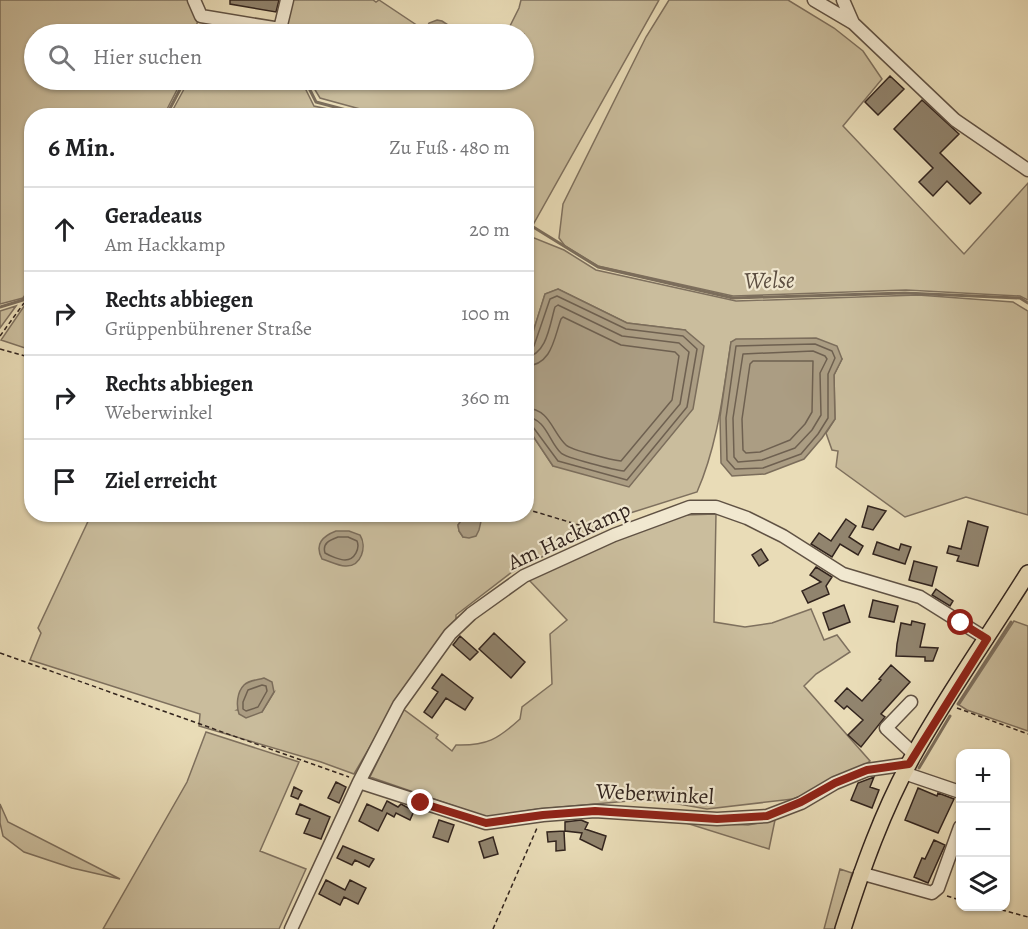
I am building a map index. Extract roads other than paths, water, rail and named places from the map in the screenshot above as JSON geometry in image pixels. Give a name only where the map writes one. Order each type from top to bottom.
[{"type":"main road","points":[[843,929],[860,873],[909,764],[1028,573]]},
{"type":"street","points":[[194,0],[201,16],[243,24]]},
{"type":"street","points":[[282,24],[287,0]]},
{"type":"street","points":[[814,0],[853,23],[955,120],[1028,170]]},
{"type":"street","points":[[843,0],[853,23]]},
{"type":"street","name":"Am Hackkamp","points":[[291,929],[359,782],[399,705],[450,634],[471,614],[524,576],[614,535],[690,507],[716,507],[747,518],[783,536],[843,574],[920,597],[987,639]]},
{"type":"street","points":[[911,702],[886,728],[909,764],[956,790]]},
{"type":"street","name":"Weberwinkel","points":[[359,782],[486,823],[595,811],[717,819],[767,816],[867,770],[909,764]]},
{"type":"street","points":[[860,873],[932,893],[938,888],[956,838]]},
{"type":"water","points":[[437,20],[447,24],[428,24]]},
{"type":"water","points":[[558,289],[627,323],[685,330],[704,346],[693,409],[629,487],[553,466],[534,438],[534,329],[545,294]]},
{"type":"water","points":[[816,338],[837,346],[842,359],[834,375],[835,419],[804,459],[765,474],[732,476],[721,463],[720,417],[731,342],[736,339]]},
{"type":"water","points":[[460,522],[481,522],[476,536],[469,538],[463,537],[458,525]]},
{"type":"water","points":[[336,531],[349,531],[360,535],[363,550],[356,563],[342,566],[322,559],[319,549],[321,541]]},
{"type":"water","points":[[264,678],[272,682],[274,692],[262,712],[246,718],[239,714],[238,710],[240,691],[246,683]]},
{"type":"waterway","name":"Welse","points":[[206,24],[208,21]]},
{"type":"waterway","name":"Welse","points":[[170,108],[180,90]]},
{"type":"waterway","name":"Welse","points":[[310,90],[316,102],[339,108]]},
{"type":"waterway","name":"Welse","points":[[534,227],[598,267],[733,298],[905,293],[1020,298],[1028,303]]},
{"type":"waterway","name":"Welse","points":[[0,307],[24,299]]},
{"type":"waterway","points":[[958,704],[1011,622]]},
{"type":"waterway","points":[[919,768],[950,716]]}]
